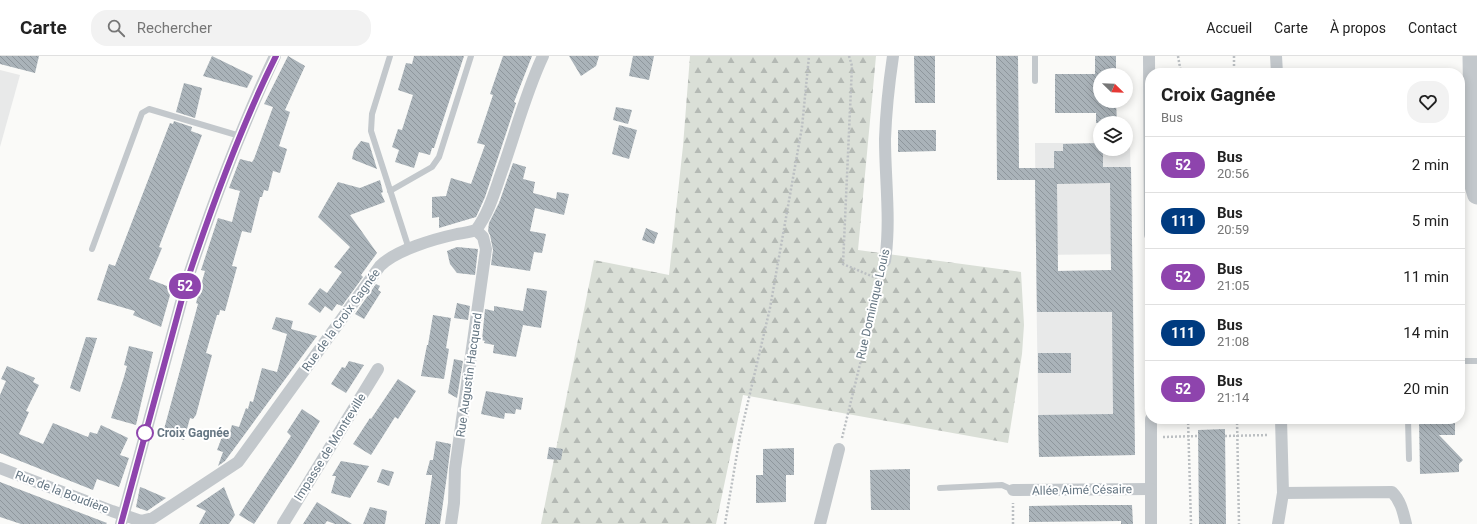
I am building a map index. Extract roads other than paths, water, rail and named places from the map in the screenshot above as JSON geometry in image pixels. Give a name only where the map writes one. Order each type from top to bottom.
[{"type":"street","points":[[123,520],[186,284],[197,249],[240,136],[276,56]]},
{"type":"street","points":[[476,230],[491,203],[532,82],[543,56]]},
{"type":"street","name":"Rue Dominique Louis","points":[[885,262],[888,232],[885,139],[892,56]]},
{"type":"street","points":[[1149,56],[1149,68]]},
{"type":"street","points":[[1276,56],[1277,68]]},
{"type":"street","points":[[1470,56],[1472,186],[1475,196],[1477,197]]},
{"type":"street","name":"Rue de la Croix Gagnée","points":[[123,520],[142,521],[153,518],[238,462],[380,266],[393,256],[409,249],[476,230]]},
{"type":"street","name":"Rue Augustin Hacquard","points":[[451,524],[454,503],[455,469],[486,249],[483,237],[476,230]]},
{"type":"street","name":"Impasse de Montreville","points":[[283,524],[378,369]]},
{"type":"street","points":[[1151,424],[1151,524]]},
{"type":"street","points":[[1278,524],[1283,493],[1282,424]]},
{"type":"street","points":[[820,524],[839,449]]},
{"type":"street","name":"Rue de la Boudière","points":[[0,468],[112,511],[123,520]]},
{"type":"street","name":"Allée Aimé Césaire","points":[[1013,490],[1151,489]]},
{"type":"street","points":[[1283,493],[1392,492],[1399,501],[1406,524]]},
{"type":"lane","points":[[390,56],[372,114],[371,132],[409,249]]},
{"type":"lane","points":[[390,191],[432,167],[439,157],[471,56]]},
{"type":"lane","points":[[1035,56],[1035,81]]},
{"type":"lane","points":[[92,249],[142,113],[149,109],[240,136]]},
{"type":"lane","points":[[1465,361],[1477,361]]},
{"type":"lane","points":[[1408,424],[1409,459]]},
{"type":"lane","points":[[940,488],[1002,485],[1013,490]]},
{"type":"place","name":"Croix Gagnée","points":[[145,433]]}]
